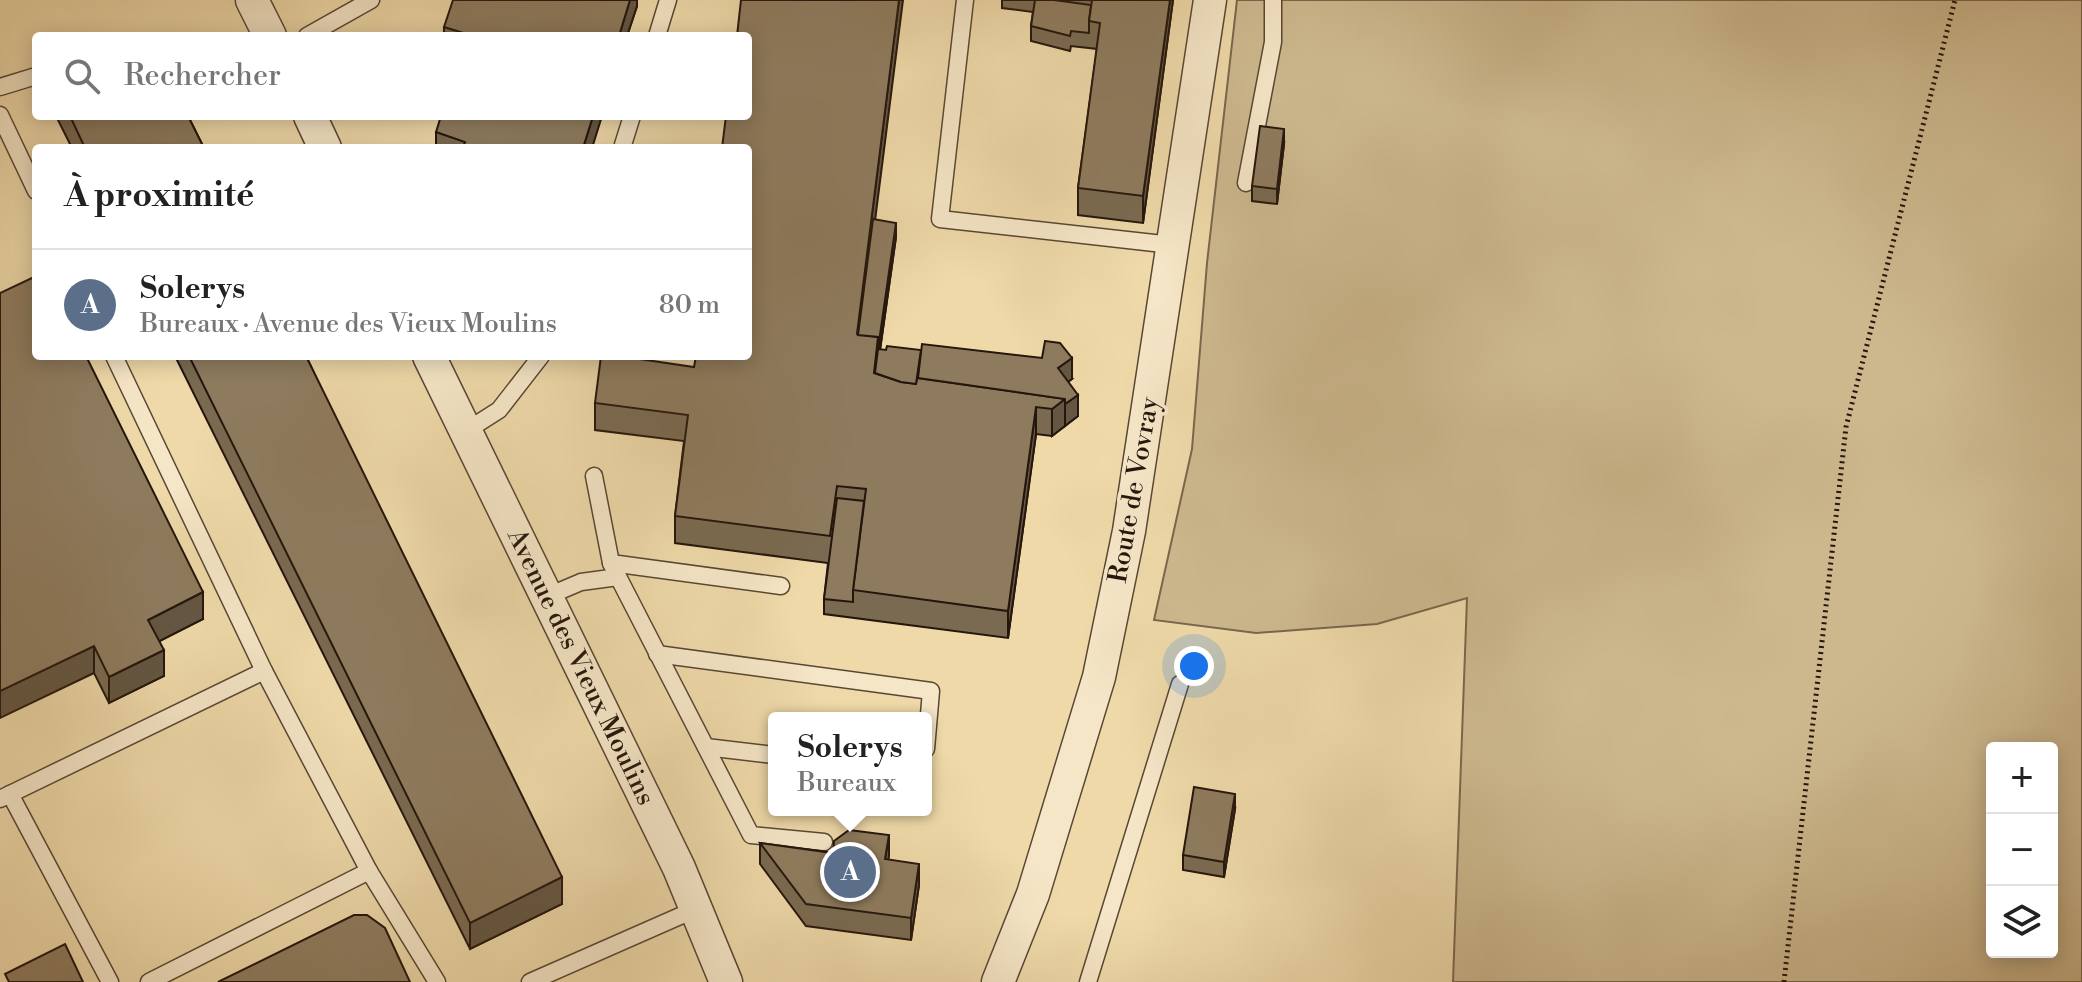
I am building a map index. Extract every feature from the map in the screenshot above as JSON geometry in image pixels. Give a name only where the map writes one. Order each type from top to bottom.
[{"type":"street","points":[[252,0],[268,32]]},
{"type":"street","name":"Route de Vovray","points":[[997,977],[1033,894],[1099,677],[1129,531],[1210,0]]},
{"type":"street","points":[[312,120],[323,144]]},
{"type":"street","name":"Avenue des Vieux Moulins","points":[[431,360],[548,596],[696,909],[726,982]]},
{"type":"lane","points":[[314,32],[371,0]]},
{"type":"lane","points":[[658,32],[668,0]]},
{"type":"lane","points":[[965,0],[940,219],[1172,245]]},
{"type":"lane","points":[[1246,183],[1273,42],[1273,0]]},
{"type":"lane","points":[[0,87],[32,77]]},
{"type":"lane","points":[[0,115],[32,183]]},
{"type":"lane","points":[[623,144],[631,120]]},
{"type":"lane","points":[[116,360],[264,671],[369,871],[437,982]]},
{"type":"lane","points":[[466,431],[499,410],[538,360]]},
{"type":"lane","points":[[594,476],[614,570],[751,835],[824,842]]},
{"type":"lane","points":[[548,596],[614,570],[781,586]]},
{"type":"lane","points":[[657,654],[931,691],[929,712]]},
{"type":"lane","points":[[110,982],[5,797],[264,671]]},
{"type":"lane","points":[[1088,982],[1180,684]]},
{"type":"lane","points":[[706,747],[768,754]]},
{"type":"lane","points":[[149,982],[369,871]]},
{"type":"lane","points":[[530,982],[696,909]]},
{"type":"path","points":[[1784,982],[1846,427],[1955,0]]},
{"type":"shaded area","points":[[1237,0],[2082,0],[2082,982],[1453,982],[1467,598],[1377,624],[1256,633],[1154,620],[1192,449],[1207,263]]},
{"type":"building","points":[[453,0],[630,0],[620,32],[460,32],[444,27]]},
{"type":"building","points":[[741,0],[899,0],[857,334],[878,337],[874,373],[901,382],[916,384],[917,378],[1065,399],[1052,409],[1036,407],[1008,611],[853,590],[866,489],[837,486],[830,536],[675,516],[688,415],[595,403],[600,360],[646,360],[694,367],[695,360],[752,360],[752,144],[722,144],[726,120],[752,120],[752,32],[737,32]]},
{"type":"building","points":[[1035,0],[1091,5],[1089,33],[1071,31],[1070,36],[1031,26]]},
{"type":"building","points":[[1092,0],[1170,0],[1143,196],[1078,188],[1100,23],[1089,21]]},
{"type":"building","points":[[72,120],[190,120],[202,144],[83,144]]},
{"type":"building","points":[[440,120],[592,120],[584,144],[464,144],[436,132]]},
{"type":"building","points":[[1260,126],[1284,129],[1277,189],[1252,186]]},
{"type":"building","points":[[873,219],[896,223],[878,349],[878,337],[858,335]]},
{"type":"building","points":[[32,278],[32,360],[88,360],[203,592],[148,620],[164,650],[109,677],[94,646],[0,691],[0,293]]},
{"type":"building","points":[[1045,341],[1060,343],[1072,358],[1058,368],[1078,395],[1065,404],[1065,399],[918,378],[922,344],[1042,358]]},
{"type":"building","points":[[887,346],[921,350],[916,384],[875,373],[878,349],[886,350]]},
{"type":"building","points":[[191,360],[308,360],[562,877],[470,923]]},
{"type":"building","points":[[837,498],[864,501],[853,602],[824,599]]},
{"type":"building","points":[[1194,787],[1235,794],[1224,862],[1183,855]]},
{"type":"building","points":[[849,830],[889,835],[885,859],[919,864],[911,918],[806,904],[760,843],[833,853],[834,841]]},
{"type":"building","points":[[354,915],[367,915],[385,928],[410,982],[218,982]]},
{"type":"building","points":[[65,944],[83,982],[9,982],[5,974]]},
{"type":"place","name":"Solerys","points":[[850,872]]}]
